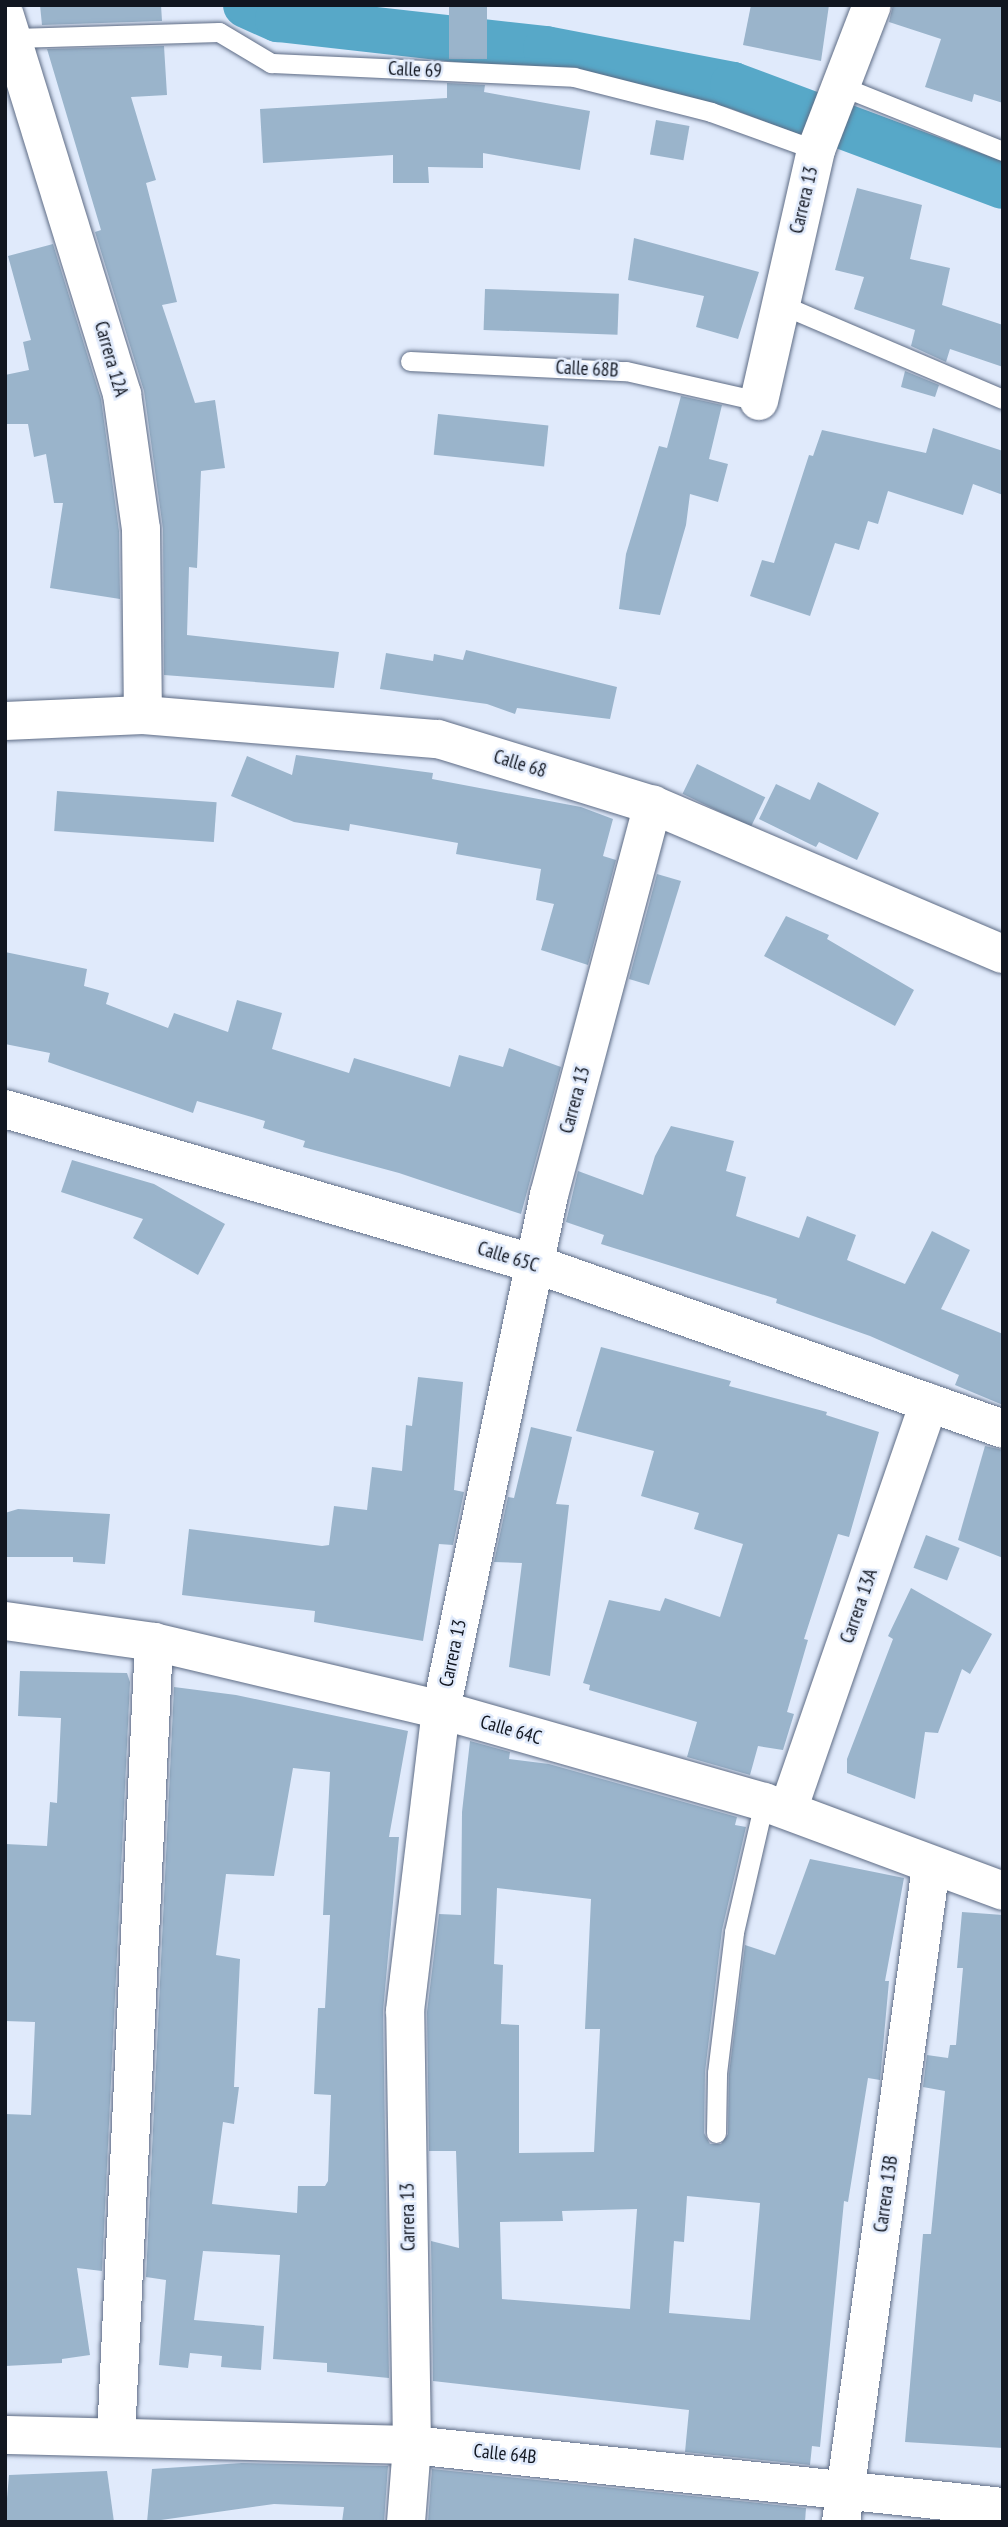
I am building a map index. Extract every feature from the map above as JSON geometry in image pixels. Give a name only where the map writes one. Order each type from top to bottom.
[{"type":"street","name":"Carrera 13","points":[[760,401],[818,144],[872,5]]},
{"type":"street","name":"Carrera 12A","points":[[10,27],[122,394],[141,529],[143,715]]},
{"type":"street","name":"Calle 68","points":[[5,721],[143,715],[438,739],[653,805],[1003,954]]},
{"type":"street","name":"Carrera 13","points":[[406,2522],[412,2445],[405,2011],[441,1710],[535,1264],[653,805]]},
{"type":"street","name":"Calle 65C","points":[[5,1109],[535,1264],[1003,1429]]},
{"type":"street","name":"Carrera 13A","points":[[776,1806],[929,1402]]},
{"type":"street","name":"Calle 64C","points":[[5,1621],[154,1642],[441,1710],[776,1806],[930,1867],[1003,1891]]},
{"type":"street","points":[[116,2437],[154,1642]]},
{"type":"street","name":"Carrera 13B","points":[[844,2506],[930,1867]]},
{"type":"street","name":"Calle 64B","points":[[5,2435],[412,2445],[844,2506],[1003,2507]]},
{"type":"lane","name":"Calle 69","points":[[10,27],[219,32],[271,63],[574,77],[711,112],[818,144]]},
{"type":"lane","points":[[839,91],[1003,151]]},
{"type":"lane","points":[[780,304],[1003,399]]},
{"type":"lane","name":"Calle 68B","points":[[410,361],[626,371],[760,401]]},
{"type":"lane","name":"Carrera 13A","points":[[716,2133],[717,2073],[734,1932],[776,1806]]},
{"type":"building","points":[[40,5],[161,5],[162,21],[42,25]]},
{"type":"building","points":[[449,5],[487,5],[487,59],[449,59]]},
{"type":"building","points":[[751,5],[829,5],[821,61],[743,45]]},
{"type":"building","points":[[893,5],[1003,5],[1003,103],[974,94],[972,102],[925,87],[941,39],[889,22]]},
{"type":"building","points":[[164,46],[167,95],[131,97],[156,180],[146,183],[177,302],[162,305],[195,403],[215,400],[225,468],[201,471],[197,568],[189,567],[187,635],[339,652],[334,688],[164,675],[163,529],[144,391],[95,232],[101,230],[47,49]]},
{"type":"building","points":[[447,83],[485,85],[484,92],[590,111],[580,170],[483,153],[483,168],[428,167],[429,183],[393,183],[393,155],[263,163],[260,109],[447,98]]},
{"type":"building","points":[[656,120],[689,126],[683,160],[650,154]]},
{"type":"building","points":[[857,188],[922,205],[910,259],[950,268],[942,305],[1003,325],[1003,367],[950,349],[946,362],[911,346],[915,330],[854,309],[864,277],[835,270]]},
{"type":"building","points":[[634,238],[759,272],[738,339],[696,327],[704,296],[628,280]]},
{"type":"building","points":[[53,244],[101,399],[119,531],[120,599],[50,588],[63,503],[54,503],[46,454],[34,457],[28,424],[5,424],[5,375],[29,370],[23,342],[31,340],[8,256]]},
{"type":"building","points":[[485,289],[619,294],[617,335],[484,330]]},
{"type":"building","points":[[905,371],[939,385],[935,397],[901,387]]},
{"type":"building","points":[[681,396],[722,405],[709,459],[728,464],[718,502],[690,494],[686,525],[660,615],[619,609],[626,554],[659,446],[667,448]]},
{"type":"building","points":[[438,414],[548,426],[544,466],[434,455]]},
{"type":"building","points":[[933,428],[1003,451],[1003,495],[973,484],[963,515],[888,491],[878,524],[868,521],[859,550],[835,543],[810,616],[750,596],[762,560],[774,563],[809,455],[813,456],[822,430],[926,453]]},
{"type":"building","points":[[466,650],[617,687],[610,719],[517,708],[515,714],[487,704],[380,689],[386,653],[433,661],[434,654],[463,660]]},
{"type":"building","points":[[296,755],[433,773],[432,779],[581,807],[613,819],[603,856],[616,860],[588,965],[541,950],[554,904],[536,900],[541,869],[456,854],[458,843],[350,824],[349,831],[294,822],[231,796],[247,756],[292,775]]},
{"type":"building","points":[[697,764],[765,797],[751,827],[683,794]]},
{"type":"building","points":[[818,782],[879,813],[857,860],[819,842],[816,847],[759,819],[776,784],[810,800]]},
{"type":"building","points":[[57,791],[217,802],[214,842],[54,831]]},
{"type":"building","points":[[657,874],[681,881],[649,985],[629,979]]},
{"type":"building","points":[[786,916],[829,935],[827,939],[914,990],[895,1026],[764,956]]},
{"type":"building","points":[[5,952],[87,969],[84,986],[109,993],[106,1004],[168,1028],[174,1013],[228,1032],[237,1000],[282,1013],[272,1049],[349,1073],[354,1058],[450,1087],[459,1055],[503,1067],[509,1048],[561,1067],[521,1214],[399,1173],[303,1147],[305,1141],[263,1128],[265,1121],[197,1101],[193,1113],[48,1062],[50,1053],[5,1044]]},
{"type":"building","points":[[671,1126],[734,1141],[726,1171],[746,1177],[736,1216],[799,1238],[807,1216],[856,1235],[847,1260],[905,1284],[932,1231],[970,1250],[941,1309],[1003,1334],[1003,1405],[955,1385],[959,1375],[870,1336],[776,1303],[777,1299],[601,1244],[604,1235],[566,1222],[578,1171],[643,1195],[655,1156]]},
{"type":"building","points":[[72,1160],[154,1184],[225,1224],[198,1275],[133,1238],[143,1219],[61,1192]]},
{"type":"building","points":[[601,1347],[731,1381],[729,1386],[827,1412],[826,1415],[879,1432],[849,1537],[838,1534],[804,1639],[808,1640],[787,1712],[794,1714],[783,1750],[758,1746],[750,1775],[687,1757],[697,1722],[589,1690],[590,1685],[583,1683],[609,1600],[660,1611],[665,1598],[720,1617],[743,1544],[694,1529],[699,1513],[641,1496],[654,1451],[576,1431]]},
{"type":"building","points":[[418,1377],[463,1382],[454,1490],[464,1492],[453,1545],[439,1544],[423,1641],[314,1622],[315,1611],[182,1595],[189,1529],[322,1546],[329,1545],[334,1506],[367,1510],[372,1467],[402,1471],[406,1425],[412,1426]]},
{"type":"building","points":[[531,1427],[572,1437],[556,1504],[569,1505],[550,1676],[509,1667],[522,1563],[494,1562],[508,1497],[514,1498]]},
{"type":"building","points":[[985,1446],[1003,1450],[1003,1558],[958,1540]]},
{"type":"building","points":[[18,1509],[110,1514],[105,1564],[73,1562],[73,1557],[5,1557],[5,1513]]},
{"type":"building","points":[[926,1535],[960,1548],[947,1581],[913,1568]]},
{"type":"building","points":[[911,1588],[992,1634],[970,1674],[962,1669],[938,1733],[925,1732],[915,1799],[847,1773],[847,1759],[893,1639],[888,1636]]},
{"type":"building","points":[[20,1671],[127,1673],[130,1682],[102,2271],[77,2268],[90,2355],[62,2359],[62,2363],[5,2366],[5,2114],[31,2115],[35,2022],[5,2021],[5,1844],[47,1846],[50,1802],[57,1803],[61,1718],[18,1716]]},
{"type":"building","points":[[174,1687],[236,1695],[408,1731],[389,1837],[399,1837],[383,2011],[389,2378],[327,2372],[327,2363],[273,2359],[280,2255],[203,2251],[194,2320],[264,2326],[261,2370],[221,2367],[222,2356],[190,2353],[188,2368],[159,2365],[166,2280],[146,2277]],"holes":[[[293,1768],[330,1772],[323,1915],[330,1915],[325,2008],[318,2008],[314,2094],[331,2095],[328,2181],[325,2186],[298,2186],[297,2213],[212,2204],[223,2122],[234,2124],[239,2087],[234,2087],[240,1959],[216,1955],[226,1874],[274,1876]]]},
{"type":"building","points":[[470,1741],[510,1752],[509,1759],[549,1764],[737,1817],[735,1825],[746,1827],[722,1930],[705,2072],[704,2133],[710,2144],[721,2144],[728,2134],[729,2074],[745,1945],[775,1955],[810,1859],[904,1878],[885,1981],[889,1981],[880,2080],[868,2078],[848,2202],[844,2201],[820,2447],[812,2446],[810,2465],[685,2452],[689,2410],[433,2381],[431,2241],[459,2248],[456,2151],[429,2151],[427,2012],[439,1914],[461,1915],[462,1812]],"holes":[[[497,1888],[591,1899],[585,2029],[600,2029],[594,2152],[519,2153],[519,2025],[501,2024],[503,1965],[494,1964]],[[687,2196],[760,2203],[750,2320],[669,2313],[674,2241],[684,2242]],[[637,2209],[630,2309],[502,2299],[500,2222],[563,2221],[562,2211]]]},
{"type":"building","points":[[962,1912],[1003,1915],[1003,2448],[905,2442],[923,2234],[931,2234],[945,2091],[923,2087],[927,2055],[948,2058],[950,2045],[956,2045],[963,1968],[957,1968]]},
{"type":"building","points":[[242,2463],[388,2466],[384,2522],[342,2522],[344,2507],[274,2504],[147,2522],[152,2469]]},
{"type":"building","points":[[432,2469],[806,2508],[805,2522],[428,2522]]},
{"type":"building","points":[[107,2471],[114,2522],[5,2522],[9,2475]]},
{"type":"waterway","points":[[246,5],[278,19],[546,49],[733,85],[1003,186]]}]
